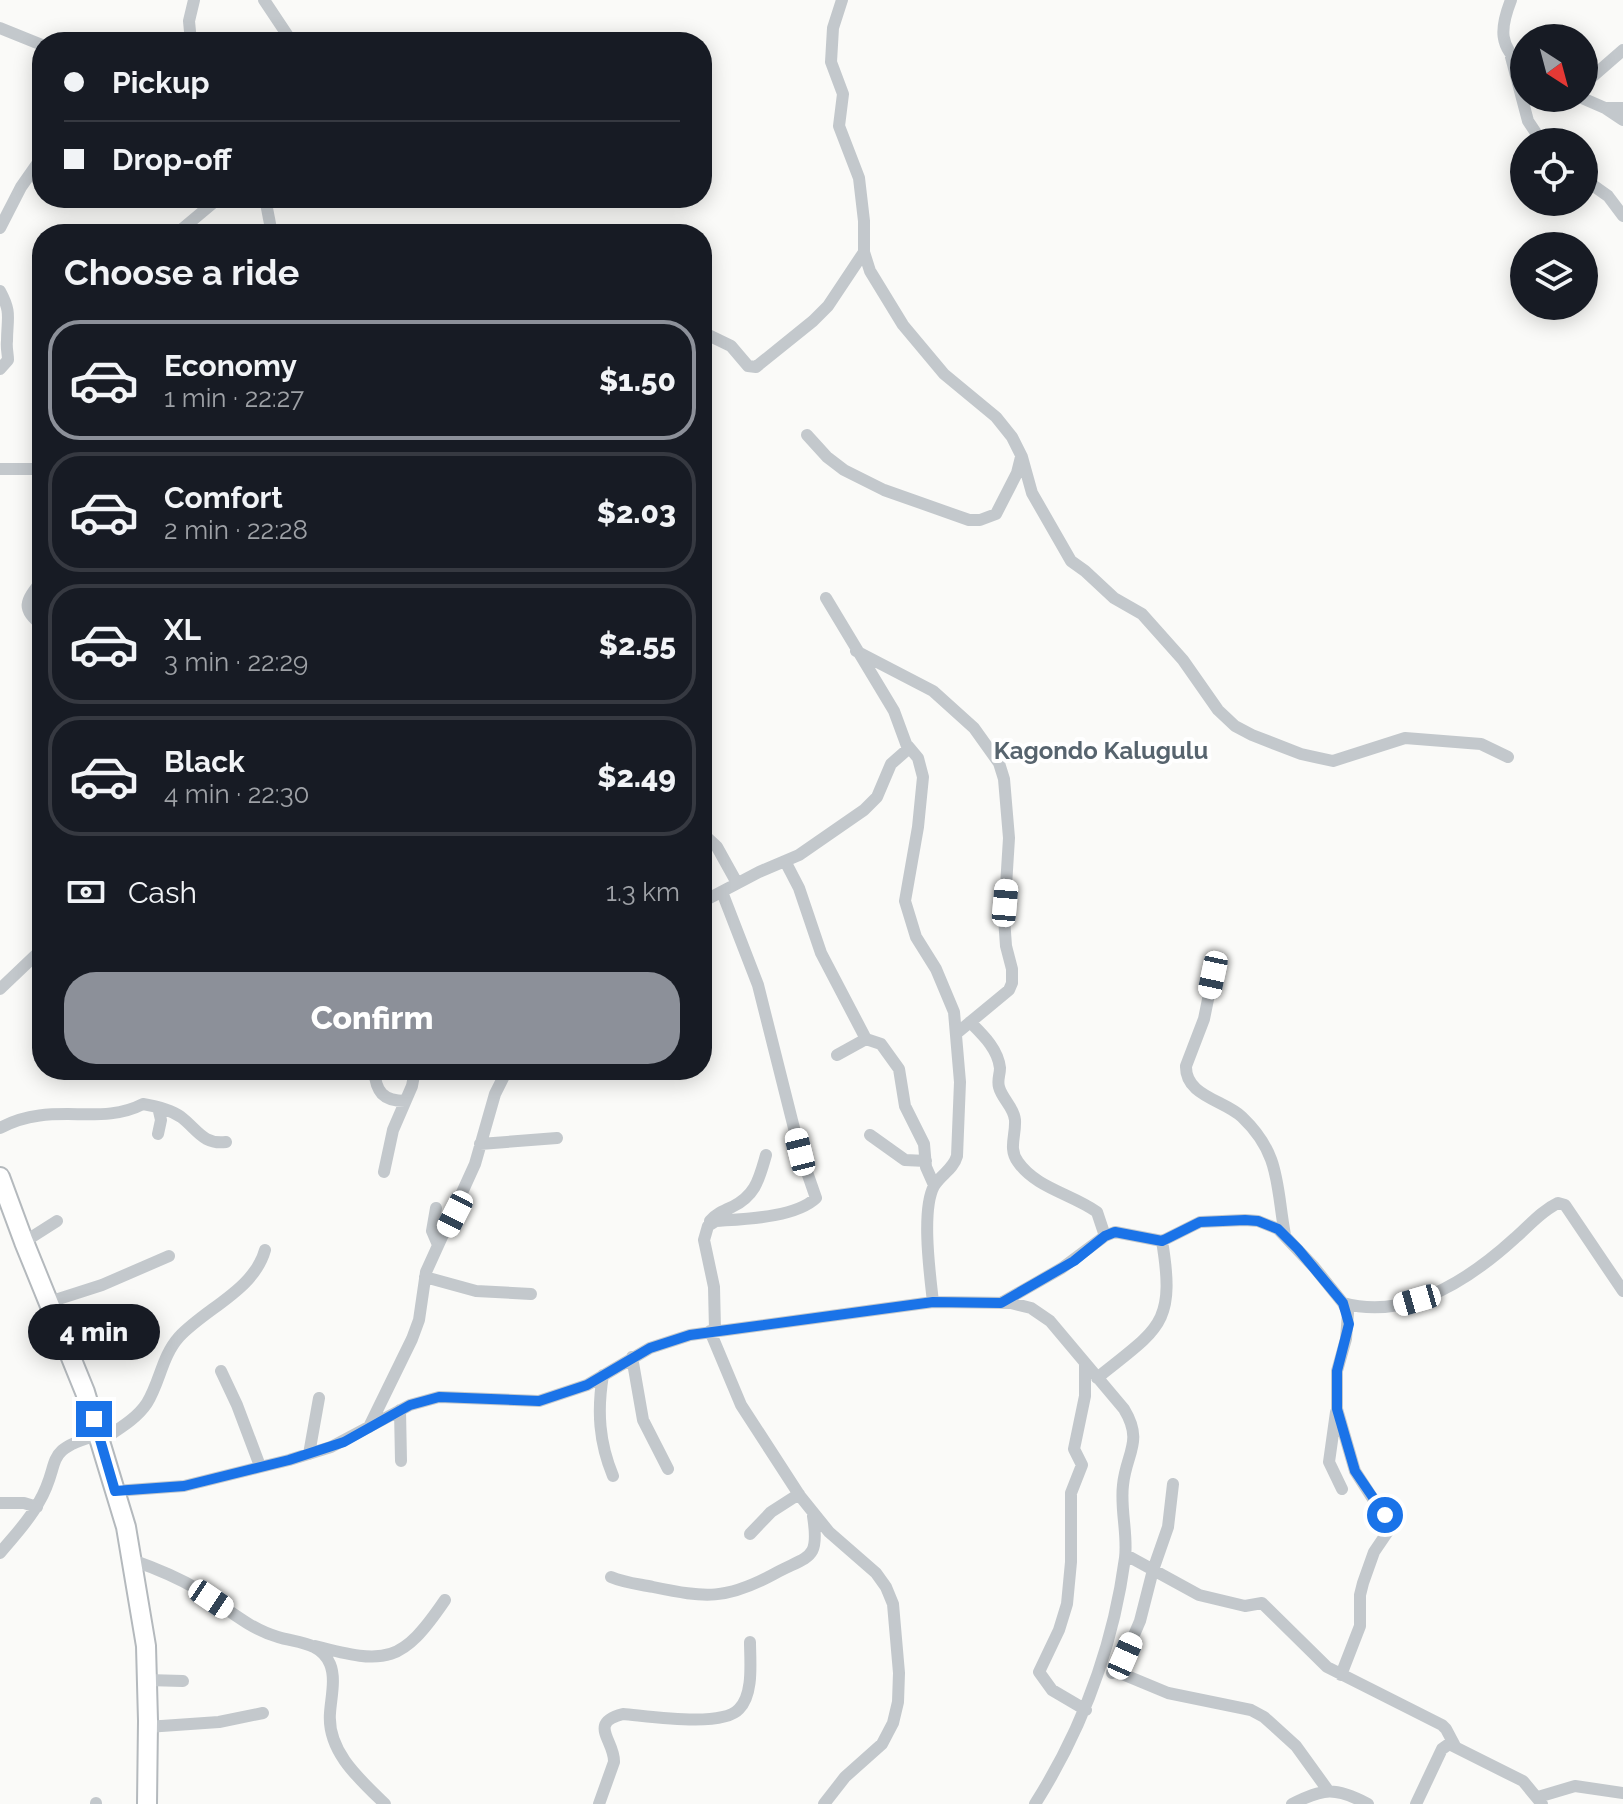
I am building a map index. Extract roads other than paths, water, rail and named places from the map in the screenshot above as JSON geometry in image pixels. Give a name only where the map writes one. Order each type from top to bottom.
[{"type":"highway","points":[[0,1177],[85,1392],[126,1527],[146,1646],[147,1804]]},
{"type":"street","points":[[190,32],[194,0]]},
{"type":"street","points":[[264,0],[285,32]]},
{"type":"street","points":[[842,0],[833,28],[831,62],[843,94],[839,126],[859,178],[864,252],[874,280],[903,325],[953,383],[1004,426],[1022,457],[1032,493],[1071,561],[1114,598],[1142,614],[1183,660],[1218,710],[1235,726],[1301,754],[1333,761],[1405,738],[1481,744],[1508,757]]},
{"type":"street","points":[[1510,55],[1504,44],[1503,21],[1511,0]]},
{"type":"street","points":[[0,28],[32,41]]},
{"type":"street","points":[[1598,72],[1623,50]]},
{"type":"street","points":[[1598,105],[1623,120]]},
{"type":"street","points":[[1605,108],[1623,108]]},
{"type":"street","points":[[0,228],[32,171]]},
{"type":"street","points":[[1598,189],[1608,196],[1623,216]]},
{"type":"street","points":[[188,224],[207,208]]},
{"type":"street","points":[[712,337],[731,346],[748,366],[756,367],[828,306],[864,252]]},
{"type":"street","points":[[0,291],[8,306],[10,323],[6,343],[8,360],[0,369]]},
{"type":"street","points":[[807,435],[827,457],[852,476],[937,511],[969,520],[996,514],[1022,457]]},
{"type":"street","points":[[0,469],[32,469]]},
{"type":"street","points":[[32,593],[27,599],[32,618]]},
{"type":"street","points":[[826,598],[894,711],[908,746],[918,758],[923,777],[905,901],[916,937],[936,969],[954,1012],[960,1082],[957,1156],[954,1165],[934,1185]]},
{"type":"street","points":[[856,651],[922,685],[954,708],[985,743],[999,763],[1004,779],[1010,855],[1004,928],[1012,983],[1009,990],[957,1033]]},
{"type":"street","points":[[712,897],[817,844],[871,805],[891,764],[905,753],[908,746]]},
{"type":"street","points":[[712,842],[737,883]]},
{"type":"street","points":[[785,861],[799,888],[821,953],[866,1039],[881,1044],[899,1069],[905,1106],[924,1144],[934,1185],[929,1226],[933,1302]]},
{"type":"street","points":[[708,1226],[716,1221],[783,1212],[804,1206],[816,1198],[800,1152],[758,985],[722,892]]},
{"type":"street","points":[[0,989],[32,959]]},
{"type":"street","points":[[1216,960],[1204,1019],[1186,1073],[1201,1093],[1240,1115],[1268,1148],[1274,1161],[1285,1235]]},
{"type":"street","points":[[970,1022],[988,1040],[1000,1066],[999,1086],[1015,1120],[1012,1145],[1017,1161],[1044,1184],[1097,1212],[1105,1236]]},
{"type":"street","points":[[837,1055],[866,1039]]},
{"type":"street","points":[[375,1080],[381,1095],[393,1101],[405,1101]]},
{"type":"street","points":[[384,1172],[393,1130],[413,1080]]},
{"type":"street","points":[[368,1429],[412,1339],[419,1320],[425,1277],[465,1189],[502,1080]]},
{"type":"street","points":[[0,1128],[32,1115],[55,1112],[121,1113],[143,1104],[181,1117],[197,1134],[210,1140],[226,1142]]},
{"type":"street","points":[[158,1107],[161,1120],[158,1134]]},
{"type":"street","points":[[870,1135],[905,1160],[926,1161]]},
{"type":"street","points":[[480,1144],[557,1138]]},
{"type":"street","points":[[766,1155],[756,1188],[741,1202],[715,1215],[708,1226],[704,1240],[714,1287],[713,1330],[741,1405],[813,1513],[829,1532],[876,1573],[886,1587],[896,1621],[899,1673],[898,1702],[893,1723],[873,1754],[845,1777],[824,1804]]},
{"type":"street","points":[[1343,1303],[1379,1308],[1432,1296],[1461,1280],[1558,1203],[1565,1205],[1623,1291]]},
{"type":"street","points":[[436,1208],[432,1231],[438,1245]]},
{"type":"street","points":[[24,1242],[57,1221]]},
{"type":"street","points":[[1001,1303],[1074,1261],[1105,1236],[1115,1232],[1162,1241],[1200,1222],[1258,1221],[1285,1235],[1343,1303],[1349,1324],[1337,1371],[1337,1409],[1329,1462],[1342,1489]]},
{"type":"street","points":[[1097,1378],[1161,1322],[1168,1285],[1162,1241]]},
{"type":"street","points":[[0,1553],[37,1507],[58,1453],[78,1440],[98,1438],[141,1411],[156,1385],[168,1353],[180,1337],[255,1273],[265,1250]]},
{"type":"street","points":[[49,1302],[102,1285],[169,1256]]},
{"type":"street","points":[[425,1277],[476,1291],[531,1294]]},
{"type":"street","points":[[115,1491],[184,1486],[309,1454],[344,1442],[410,1405],[439,1397],[539,1401],[587,1385],[632,1357],[674,1339],[713,1330],[757,1327],[933,1302],[1001,1303],[1031,1308],[1050,1321],[1133,1423],[1135,1441],[1123,1481],[1126,1555],[1108,1640],[1086,1710],[1035,1804]]},
{"type":"street","points":[[632,1357],[643,1420],[668,1469]]},
{"type":"street","points":[[1085,1364],[1085,1396],[1074,1449],[1082,1465],[1071,1500],[1070,1586],[1059,1630],[1039,1672],[1052,1690],[1086,1710]]},
{"type":"street","points":[[221,1371],[260,1466]]},
{"type":"street","points":[[603,1375],[599,1400],[601,1441],[613,1476]]},
{"type":"street","points":[[309,1454],[319,1398]]},
{"type":"street","points":[[1337,1409],[1355,1471],[1391,1527],[1374,1552],[1363,1583],[1360,1626],[1341,1675]]},
{"type":"street","points":[[400,1410],[401,1461]]},
{"type":"street","points":[[1094,1689],[1115,1671],[1140,1621],[1168,1527],[1173,1484]]},
{"type":"street","points":[[750,1534],[771,1512],[799,1494]]},
{"type":"street","points":[[0,1503],[24,1503],[37,1507]]},
{"type":"street","points":[[611,1577],[627,1583],[699,1596],[737,1592],[811,1554],[817,1542],[813,1513]]},
{"type":"street","points":[[1126,1555],[1199,1595],[1245,1606],[1262,1603],[1318,1660],[1341,1675],[1442,1725],[1455,1746]]},
{"type":"street","points":[[132,1560],[167,1572],[275,1637],[357,1656],[376,1658],[392,1655],[417,1639],[445,1600]]},
{"type":"street","points":[[599,1804],[614,1762],[614,1754],[604,1733],[606,1723],[614,1716],[623,1714],[714,1721],[732,1715],[739,1709],[747,1691],[750,1642]]},
{"type":"street","points":[[313,1645],[330,1665],[329,1723],[334,1745],[361,1781],[385,1804]]},
{"type":"street","points":[[1115,1671],[1168,1693],[1251,1710],[1264,1717],[1296,1746],[1327,1789]]},
{"type":"street","points":[[147,1680],[183,1681]]},
{"type":"street","points":[[147,1727],[219,1722],[263,1713]]},
{"type":"street","points":[[1416,1804],[1442,1749],[1449,1744],[1523,1781],[1540,1801],[1575,1786],[1623,1793]]},
{"type":"street","points":[[1292,1804],[1316,1791],[1327,1789],[1368,1804]]},
{"type":"district","name":"Kagondo Kalugulu","points":[[1101,751]]}]
